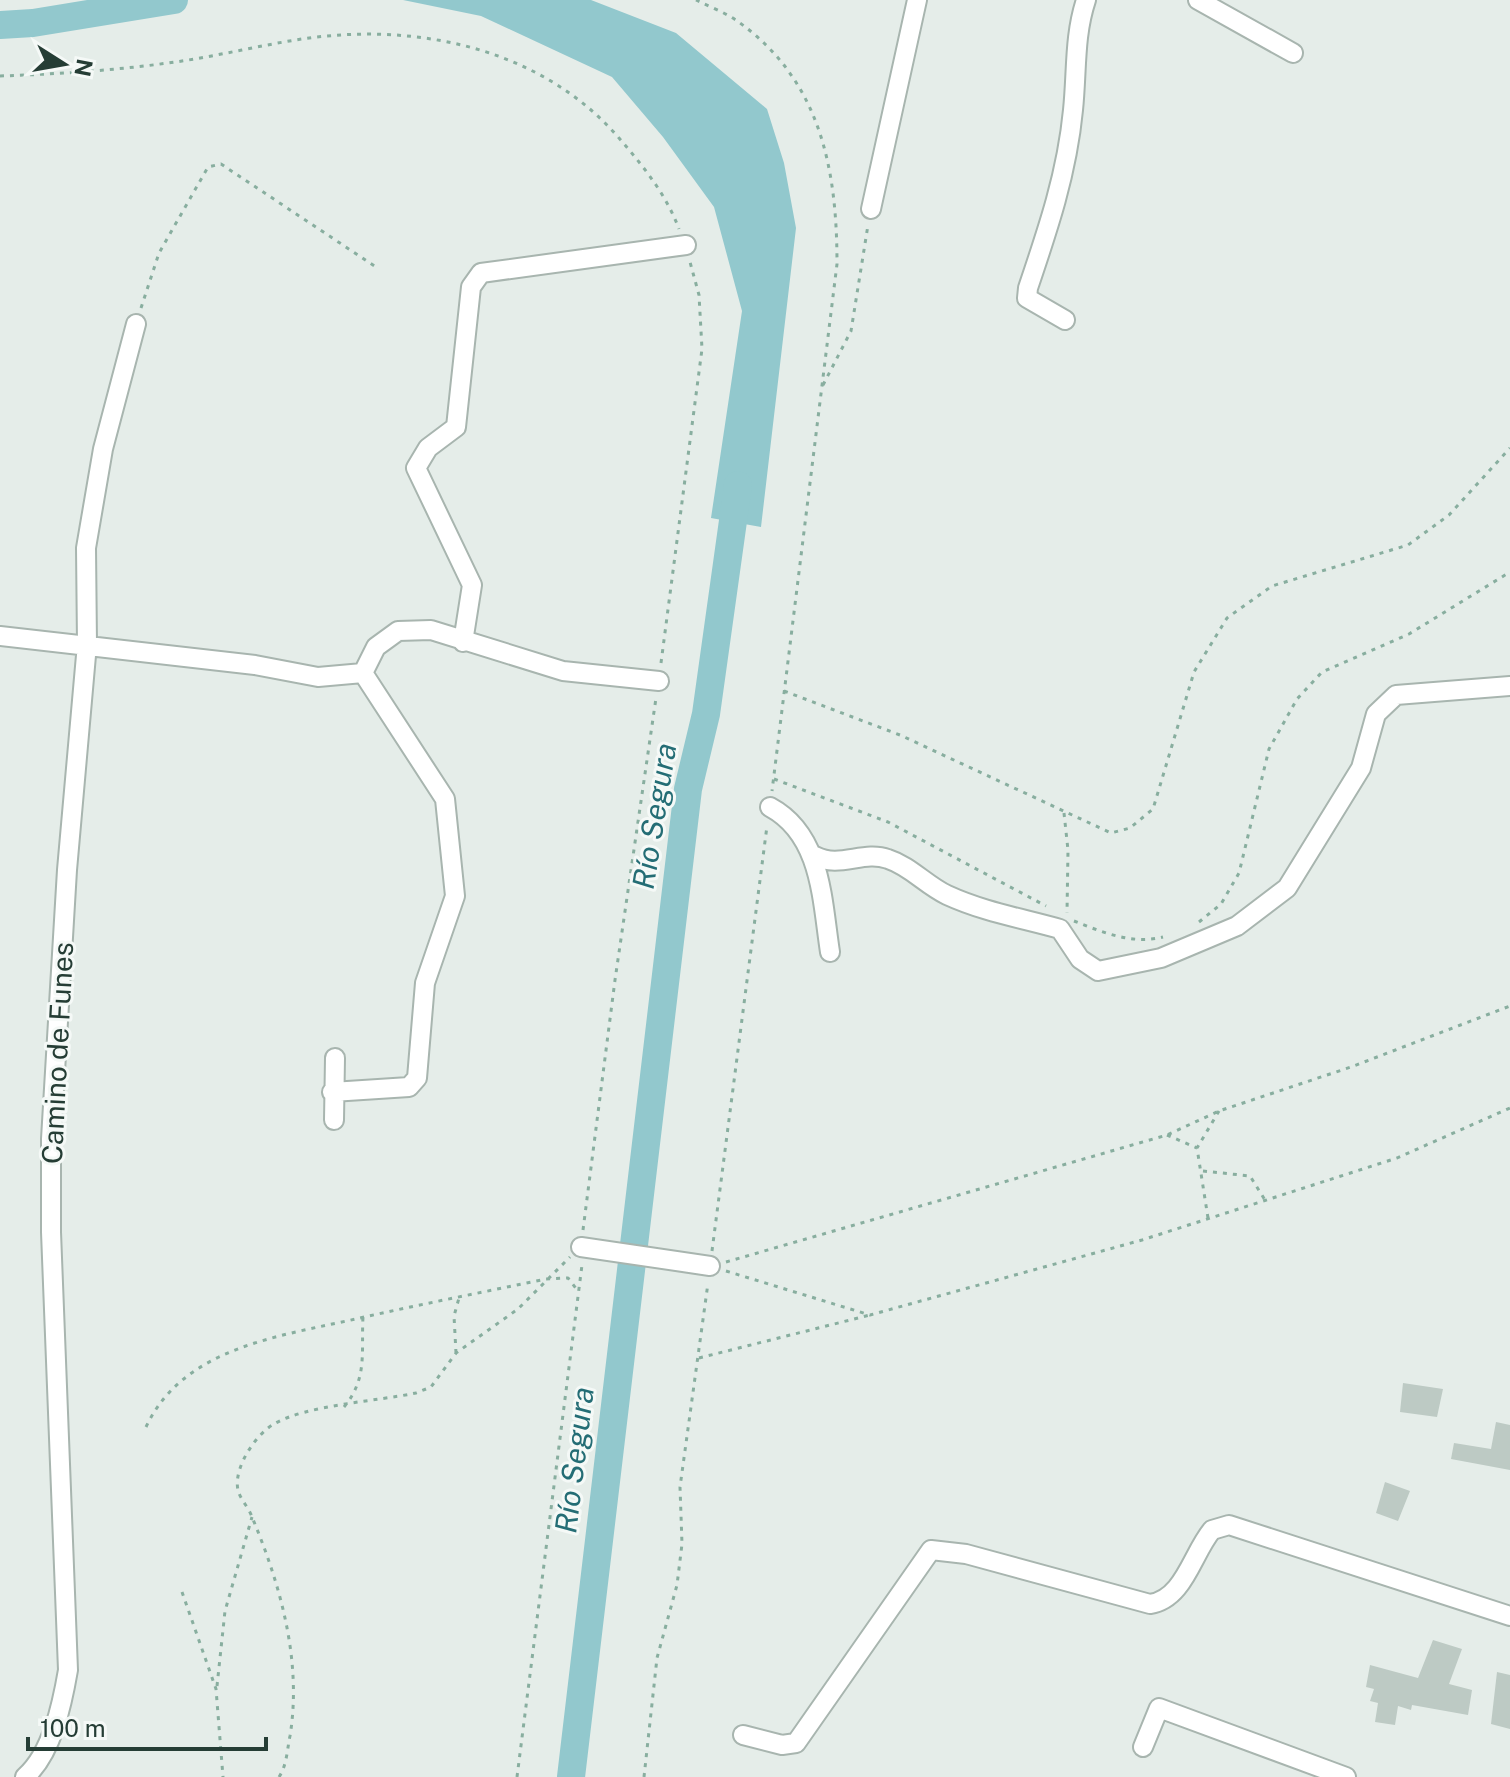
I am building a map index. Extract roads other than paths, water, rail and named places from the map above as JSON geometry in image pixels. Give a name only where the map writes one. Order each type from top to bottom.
[{"type":"street","points":[[871,209],[917,0]]},
{"type":"street","points":[[1065,320],[1027,298],[1063,179],[1073,110],[1077,34],[1086,0]]},
{"type":"street","points":[[1198,0],[1293,53]]},
{"type":"street","points":[[463,642],[472,585],[416,468],[428,448],[456,427],[471,287],[481,273],[686,245]]},
{"type":"street","name":"Camino de Funes","points":[[25,1777],[50,1737],[62,1704],[68,1670],[51,1232],[51,1139],[67,870],[87,644],[86,548],[103,449],[136,324]]},
{"type":"street","points":[[363,673],[376,647],[398,631],[431,630],[463,642],[591,676],[659,681]]},
{"type":"street","points":[[0,636],[87,644],[318,677],[363,673]]},
{"type":"street","points":[[332,1092],[409,1087],[417,1078],[425,983],[455,896],[445,799],[363,673]]},
{"type":"street","points":[[815,856],[833,863],[862,857],[887,858],[941,892],[982,910],[1060,929],[1088,966],[1098,971],[1121,968],[1211,940],[1237,926],[1287,888],[1361,768],[1376,714],[1396,695],[1510,686]]},
{"type":"street","points":[[770,807],[784,817],[815,856],[830,952]]},
{"type":"street","points":[[334,1120],[332,1092],[335,1058]]},
{"type":"street","points":[[581,1247],[710,1266]]},
{"type":"street","points":[[743,1735],[782,1745],[796,1743],[931,1550],[966,1554],[1150,1604],[1168,1598],[1176,1590],[1212,1530],[1229,1525],[1510,1616]]},
{"type":"street","points":[[1143,1747],[1159,1708],[1346,1777]]},
{"type":"water","points":[[403,0],[591,0],[676,33],[767,109],[784,163],[796,228],[761,527],[711,518],[742,311],[714,207],[663,137],[612,77],[481,16]]},
{"type":"waterway","name":"Río Segura","points":[[0,25],[33,23],[174,0]]},
{"type":"waterway","name":"Río Segura","points":[[571,1777],[688,789],[706,714],[738,485]]}]
